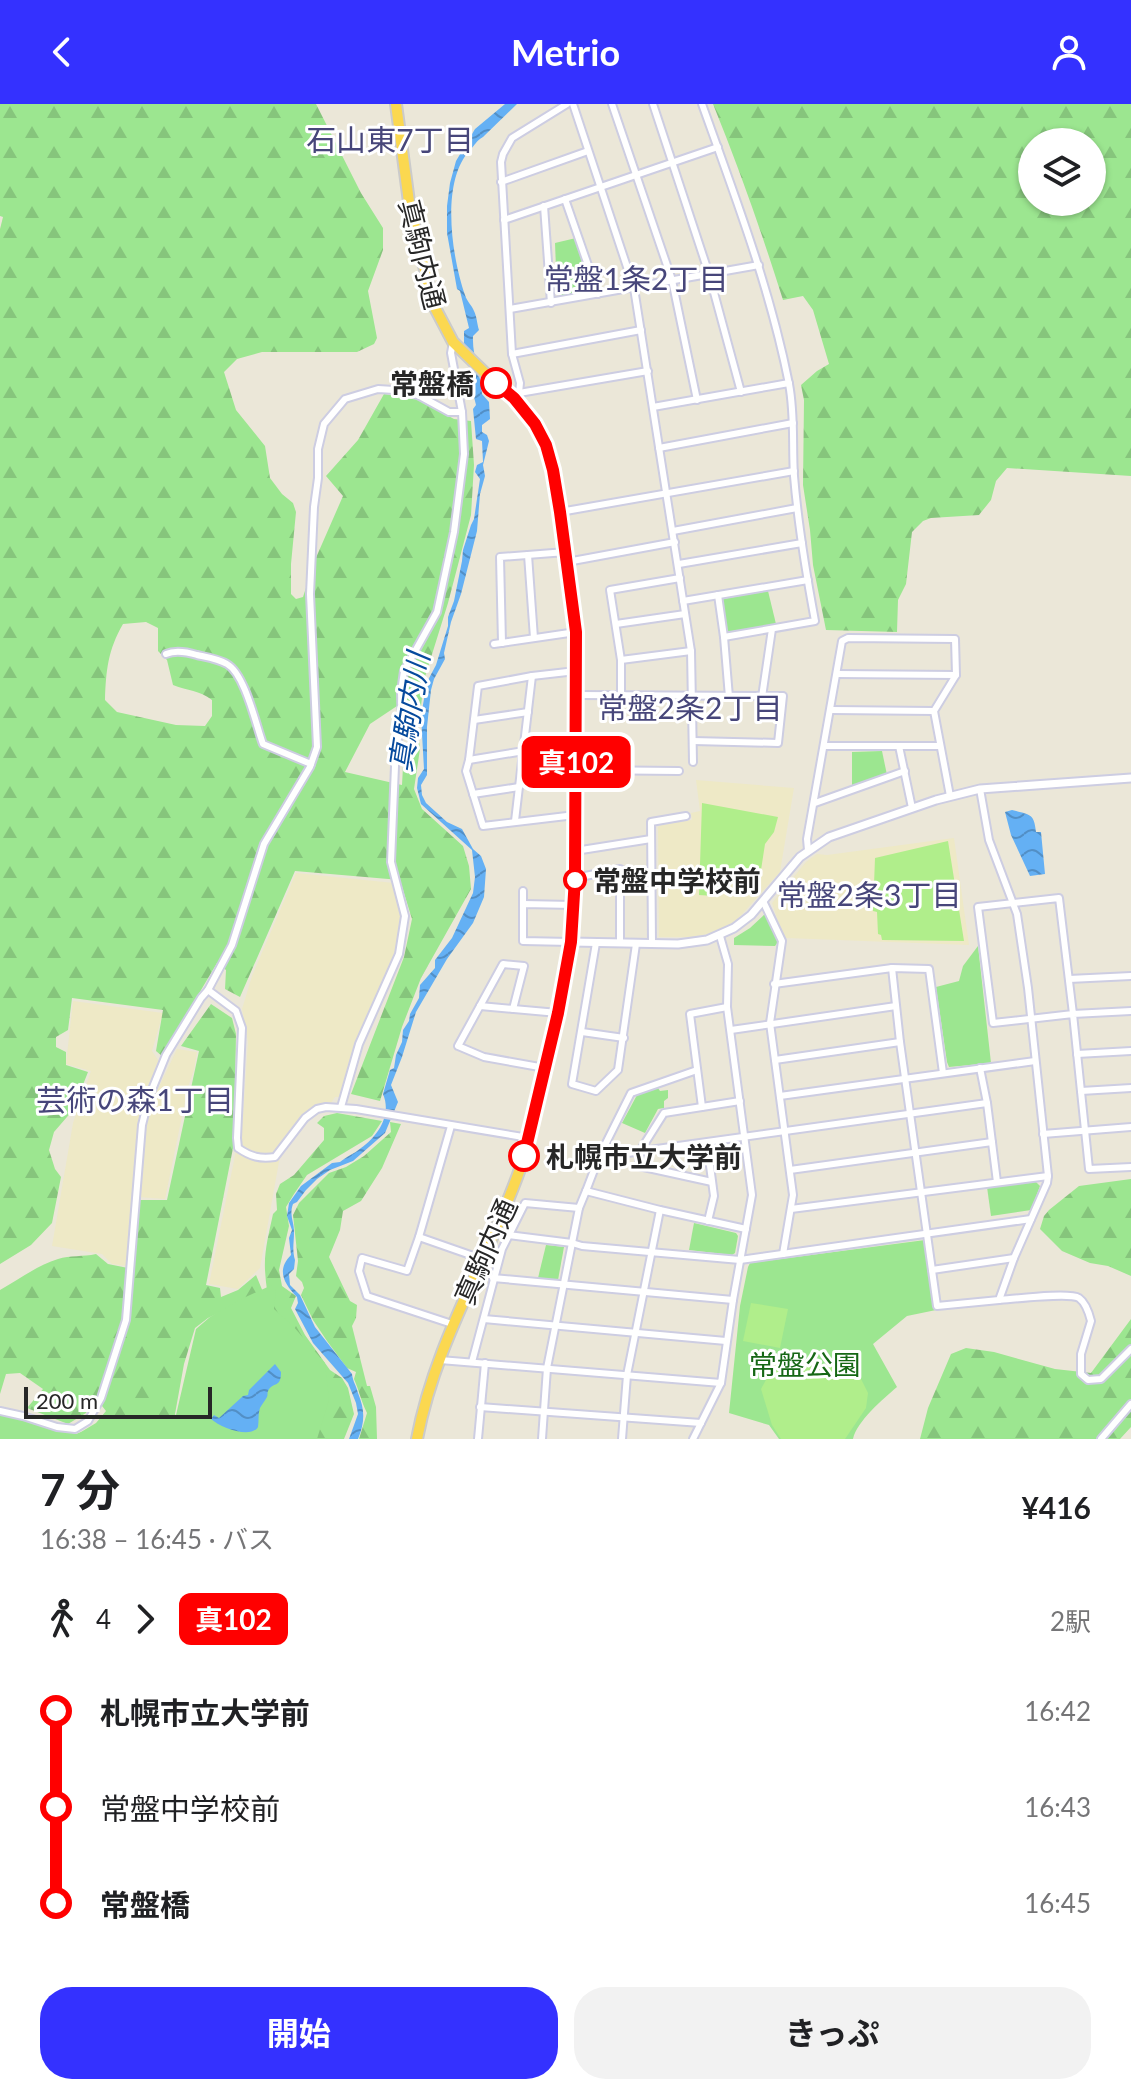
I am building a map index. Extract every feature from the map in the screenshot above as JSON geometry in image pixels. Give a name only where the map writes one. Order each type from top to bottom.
[{"type":"highway","name":"真駒内通","points":[[396,104],[405,179],[427,284],[438,317],[455,345],[486,374],[516,395],[546,445],[560,512],[576,632],[574,905],[571,942],[558,1013],[529,1138],[511,1193],[452,1324],[417,1439]]},
{"type":"street","points":[[648,371],[516,395],[520,383],[512,354],[501,162],[512,138],[570,104],[634,288],[648,371],[659,448],[679,564],[691,651],[693,762]]},
{"type":"street","points":[[612,104],[672,280],[697,400]]},
{"type":"street","points":[[653,104],[709,274],[741,392]]},
{"type":"street","points":[[702,104],[759,265],[789,383],[797,508],[815,621],[724,637]]},
{"type":"street","points":[[504,220],[718,147]]},
{"type":"street","points":[[501,182],[588,151]]},
{"type":"street","points":[[565,199],[598,294]]},
{"type":"street","points":[[544,206],[551,303]]},
{"type":"street","points":[[510,309],[759,265]]},
{"type":"street","points":[[512,354],[641,330]]},
{"type":"street","points":[[341,1107],[359,1044],[399,954],[405,916],[391,862],[396,742],[402,731],[404,671],[437,612],[454,532],[464,454],[462,412],[451,353],[455,345]]},
{"type":"street","points":[[653,407],[789,383]]},
{"type":"street","points":[[0,1411],[75,1429],[88,1421],[101,1398],[126,1320],[142,1125],[149,1097],[166,1055],[208,990],[232,945],[264,844],[311,764],[317,747],[310,594],[318,449],[324,424],[345,399],[378,389],[418,395],[449,412],[462,412]]},
{"type":"street","points":[[659,448],[793,423]]},
{"type":"street","points":[[560,512],[794,471]]},
{"type":"street","points":[[673,531],[797,508]]},
{"type":"street","points":[[576,632],[498,644],[500,557],[566,557],[675,542]]},
{"type":"street","points":[[679,564],[802,543]]},
{"type":"street","points":[[528,555],[534,638]]},
{"type":"street","points":[[621,695],[621,660],[610,590],[680,578]]},
{"type":"street","points":[[683,601],[808,580]]},
{"type":"street","points":[[718,595],[729,697]]},
{"type":"street","points":[[616,624],[685,614]]},
{"type":"street","points":[[762,697],[772,629]]},
{"type":"street","points":[[808,850],[807,839],[842,641],[848,638],[955,639],[956,675],[934,711],[950,796]]},
{"type":"street","points":[[621,660],[691,651]]},
{"type":"street","points":[[166,654],[191,653],[227,663],[236,672],[263,744],[311,764]]},
{"type":"street","points":[[575,815],[483,826],[466,771],[478,686],[576,671]]},
{"type":"street","points":[[837,674],[956,675]]},
{"type":"street","points":[[515,821],[532,676]]},
{"type":"street","points":[[576,695],[783,696],[778,743],[693,741]]},
{"type":"street","points":[[831,710],[934,711]]},
{"type":"street","points":[[474,720],[528,712]]},
{"type":"street","points":[[824,746],[940,746]]},
{"type":"street","points":[[899,746],[912,808]]},
{"type":"street","points":[[469,760],[576,747]]},
{"type":"street","points":[[576,770],[679,771]]},
{"type":"street","points":[[815,803],[905,771]]},
{"type":"street","points":[[523,891],[523,941],[678,944],[720,936],[751,915],[787,870],[808,850],[829,837],[912,808],[980,789],[1131,778]]},
{"type":"street","points":[[473,794],[519,787]]},
{"type":"street","points":[[980,789],[989,840],[1015,904],[1048,1176],[999,1300]]},
{"type":"street","points":[[652,944],[651,822],[686,816]]},
{"type":"street","points":[[575,851],[651,839]]},
{"type":"street","points":[[575,878],[620,869],[620,943]]},
{"type":"street","points":[[1131,1011],[1073,1014],[993,1023],[978,907],[1059,898],[1073,1014],[1089,1169],[1131,1167]]},
{"type":"street","points":[[763,901],[782,941],[770,1023],[793,1195],[783,1254]]},
{"type":"street","points":[[523,904],[574,905]]},
{"type":"street","points":[[693,1439],[721,1383],[752,1195],[727,1007],[728,964],[720,936]]},
{"type":"street","points":[[596,943],[572,1084],[596,1091],[618,1070],[636,944]]},
{"type":"street","points":[[513,1009],[524,966],[503,964],[458,1046],[484,1057],[545,1068]]},
{"type":"street","points":[[774,984],[892,968],[929,969],[943,1073]]},
{"type":"street","points":[[892,968],[937,1306],[1075,1296],[1082,1300],[1091,1321],[1081,1354],[1081,1374],[1088,1380],[1101,1379],[1131,1349]]},
{"type":"street","points":[[1069,979],[1131,976]]},
{"type":"street","points":[[208,990],[236,1011],[242,1028],[237,1138],[238,1148],[249,1156],[262,1159],[275,1157],[310,1113],[326,1107],[356,1109],[529,1138]]},
{"type":"street","points":[[480,1006],[558,1013]]},
{"type":"street","points":[[731,1030],[896,1006]]},
{"type":"street","points":[[702,1107],[690,1014],[727,1007]]},
{"type":"street","points":[[582,1032],[624,1038]]},
{"type":"street","points":[[775,1060],[900,1042]]},
{"type":"street","points":[[1077,1054],[1131,1051]]},
{"type":"street","points":[[780,1096],[1035,1061]]},
{"type":"street","points":[[980,1068],[997,1182]]},
{"type":"street","points":[[542,1439],[547,1368],[554,1326],[579,1208],[599,1157],[631,1093],[697,1070]]},
{"type":"street","points":[[1081,1091],[1131,1088]]},
{"type":"street","points":[[712,1182],[639,1166],[640,1151],[664,1113],[740,1101]]},
{"type":"street","points":[[599,1157],[987,1103]]},
{"type":"street","points":[[451,1126],[407,1271],[362,1258],[359,1271],[367,1296],[452,1324]]},
{"type":"street","points":[[1043,1134],[1131,1127]]},
{"type":"street","points":[[790,1170],[992,1142]]},
{"type":"street","points":[[707,1143],[714,1196],[708,1221]]},
{"type":"street","points":[[791,1209],[1048,1176]]},
{"type":"street","points":[[586,1191],[746,1229]]},
{"type":"street","points":[[472,1362],[493,1278],[508,1235],[525,1203],[579,1208]]},
{"type":"street","points":[[622,1439],[627,1375],[660,1210]]},
{"type":"street","points":[[508,1235],[582,1246],[740,1260],[1031,1219]]},
{"type":"street","points":[[419,1237],[482,1259]]},
{"type":"street","points":[[932,1270],[1014,1258]]},
{"type":"street","points":[[493,1278],[733,1300]]},
{"type":"street","points":[[484,1319],[726,1341]]},
{"type":"street","points":[[440,1360],[721,1383]]},
{"type":"street","points":[[478,1439],[485,1363]]},
{"type":"street","points":[[1101,1439],[1131,1404]]},
{"type":"street","points":[[480,1407],[701,1423]]},
{"type":"shaded area","points":[[696,780],[794,788],[780,872],[735,922],[712,933],[692,937],[659,937],[658,827],[692,820],[691,813],[700,811]]},
{"type":"shaded area","points":[[954,838],[969,945],[783,936],[772,903],[806,862],[817,854]]},
{"type":"shaded area","points":[[296,873],[394,883],[401,919],[396,952],[340,1097],[335,1097],[331,1103],[316,1106],[282,1145],[260,1268],[238,1289],[209,1284],[243,1116],[248,1042],[242,1009],[252,976]]},
{"type":"shaded area","points":[[73,1001],[163,1013],[152,1051],[160,1063],[145,1092],[137,1135],[127,1266],[112,1264],[102,1254],[52,1246],[73,1123],[91,1071],[66,1064]]},
{"type":"shaded area","points":[[177,1049],[197,1052],[165,1199],[138,1197],[147,1112]]},
{"type":"green space","points":[[0,104],[316,104],[361,193],[383,228],[383,250],[368,291],[377,338],[374,344],[357,352],[262,352],[237,359],[224,372],[236,410],[265,446],[270,478],[293,503],[296,512],[291,594],[296,599],[303,597],[315,560],[343,496],[326,476],[358,440],[384,394],[417,399],[454,419],[471,421],[474,465],[471,515],[424,680],[420,715],[397,706],[370,724],[345,772],[402,785],[404,748],[418,733],[420,749],[414,789],[422,809],[463,846],[469,866],[471,889],[421,978],[402,1027],[380,1101],[351,1094],[404,957],[412,919],[400,880],[295,871],[240,997],[225,989],[226,970],[217,963],[162,1056],[156,1051],[163,1010],[72,998],[68,1030],[56,1037],[56,1047],[66,1052],[66,1065],[88,1072],[73,1110],[54,1132],[49,1150],[61,1177],[52,1223],[31,1245],[0,1264],[0,229],[3,217],[0,216]],"holes":[[[146,622],[158,628],[158,651],[167,660],[173,685],[198,692],[212,700],[212,716],[205,726],[176,725],[117,712],[105,700],[109,660],[123,624]]]},
{"type":"green space","points":[[713,104],[1131,104],[1131,476],[1007,468],[996,481],[991,500],[979,515],[931,518],[912,532],[906,584],[898,600],[897,632],[826,630],[813,565],[803,485],[804,400],[801,385],[829,364],[813,310],[803,296],[783,300]]},
{"type":"green space","points":[[576,238],[594,288],[562,296],[557,293],[555,243]]},
{"type":"green space","points":[[768,591],[776,624],[727,632],[723,599]]},
{"type":"green space","points":[[882,751],[887,775],[852,787],[852,752]]},
{"type":"green space","points":[[702,803],[778,817],[774,832],[765,844],[759,883],[749,895],[728,880],[714,896],[699,895]]},
{"type":"green space","points":[[948,841],[964,941],[882,940],[878,934],[877,912],[873,911],[875,858]]},
{"type":"green space","points":[[766,913],[778,942],[775,946],[734,945],[734,938]]},
{"type":"green space","points":[[978,946],[991,1063],[949,1067],[936,987],[959,981],[963,966]]},
{"type":"green space","points":[[211,1004],[232,1018],[236,1034],[234,1143],[206,1285],[220,1288],[221,1297],[238,1290],[256,1275],[263,1292],[208,1318],[195,1328],[184,1364],[175,1414],[180,1424],[180,1439],[0,1439],[0,1414],[76,1435],[96,1423],[106,1411],[95,1397],[86,1413],[68,1424],[27,1408],[43,1389],[20,1373],[6,1374],[0,1394],[0,1290],[43,1265],[67,1257],[96,1254],[108,1264],[133,1269],[140,1200],[167,1200],[199,1051],[181,1046]]},
{"type":"green space","points":[[658,1088],[660,1091],[668,1090],[668,1098],[645,1133],[622,1123],[637,1095]]},
{"type":"green space","points":[[337,1113],[382,1121],[372,1136],[307,1175],[286,1207],[289,1226],[279,1270],[282,1286],[296,1296],[291,1308],[305,1335],[330,1370],[342,1378],[348,1388],[354,1414],[344,1439],[311,1439],[276,1334],[267,1291],[265,1256],[280,1184],[294,1175],[324,1140],[324,1128],[317,1123],[324,1116]]},
{"type":"green space","points":[[390,1122],[401,1124],[382,1168],[361,1201],[343,1211],[340,1230],[329,1257],[350,1301],[357,1305],[352,1326],[367,1386],[370,1386],[376,1407],[377,1439],[359,1439],[367,1413],[354,1379],[356,1372],[347,1368],[327,1341],[301,1295],[304,1288],[296,1276],[298,1261],[293,1215],[299,1203],[329,1173],[364,1156],[391,1132]]},
{"type":"green space","points":[[1131,1179],[1131,1276],[1062,1251],[1040,1229],[1049,1210],[1079,1186]]},
{"type":"green space","points":[[1035,1181],[1040,1186],[1031,1210],[991,1216],[987,1187]]},
{"type":"green space","points":[[694,1223],[736,1233],[735,1253],[689,1250]]},
{"type":"green space","name":"常盤公園","points":[[925,1240],[936,1310],[907,1316],[873,1344],[897,1387],[865,1418],[853,1439],[779,1439],[769,1425],[729,1413],[740,1306],[750,1263]]},
{"type":"green space","points":[[546,1245],[564,1247],[558,1280],[538,1278]]},
{"type":"green space","points":[[272,1285],[276,1289],[274,1309],[325,1363],[329,1400],[317,1439],[0,1439],[0,1415],[76,1434],[98,1426],[176,1415],[196,1329],[239,1300]]},
{"type":"green space","points":[[751,1303],[788,1309],[780,1348],[743,1341]]},
{"type":"green space","points":[[1131,1319],[1131,1427],[1120,1439],[920,1439],[928,1408],[951,1354],[966,1348],[994,1352],[1055,1369],[1091,1373]]},
{"type":"green space","points":[[779,1356],[857,1371],[868,1393],[866,1408],[845,1439],[781,1439],[772,1425],[761,1389]]},
{"type":"water","points":[[505,104],[517,104],[470,150],[461,164],[452,200],[456,261],[479,330],[473,336],[473,344],[482,394],[489,402],[490,419],[482,425],[482,432],[489,441],[483,465],[485,476],[477,531],[451,622],[445,659],[431,690],[427,775],[421,785],[426,803],[447,822],[462,829],[473,849],[481,856],[486,869],[484,897],[473,923],[447,959],[416,1012],[391,1085],[398,1102],[385,1133],[353,1161],[317,1179],[293,1204],[291,1211],[295,1260],[294,1269],[289,1274],[290,1285],[300,1295],[315,1327],[352,1374],[362,1405],[363,1421],[358,1439],[349,1439],[358,1414],[348,1383],[313,1343],[295,1309],[297,1297],[284,1277],[284,1266],[291,1255],[289,1238],[292,1230],[287,1216],[289,1203],[301,1186],[332,1163],[340,1162],[358,1150],[382,1124],[386,1110],[383,1094],[390,1070],[394,1068],[403,1030],[419,998],[420,985],[435,968],[435,960],[452,938],[473,893],[472,850],[421,804],[417,788],[418,778],[424,769],[421,716],[427,682],[436,665],[448,626],[463,550],[474,519],[480,479],[475,472],[477,465],[483,462],[482,441],[476,439],[473,409],[476,405],[472,389],[475,385],[464,343],[464,331],[469,328],[457,289],[447,233],[447,206],[456,161],[475,129]]},
{"type":"water","points":[[1012,810],[1030,816],[1036,832],[1041,832],[1045,874],[1030,876],[1011,835],[1005,812]]},
{"type":"water","points":[[275,1364],[281,1372],[280,1381],[268,1391],[260,1408],[258,1427],[249,1432],[236,1431],[211,1419],[214,1415],[219,1418],[248,1395],[249,1390]]},
{"type":"bus line","name":"真102","points":[[496,383],[514,398],[535,424],[546,445],[560,512],[576,632],[575,878],[571,942],[558,1013],[524,1156]]},
{"type":"place","name":"常盤橋","points":[[496,383]]},
{"type":"place","name":"常盤中学校前","points":[[575,880]]},
{"type":"place","name":"札幌市立大学前","points":[[524,1156]]},
{"type":"district","name":"石山東7丁目","points":[[390,139]]},
{"type":"district","name":"常盤1条2丁目","points":[[636,278]]},
{"type":"district","name":"常盤2条2丁目","points":[[690,707]]},
{"type":"district","name":"常盤2条3丁目","points":[[869,894]]},
{"type":"district","name":"芸術の森1丁目","points":[[135,1099]]},
{"type":"water label","name":"真駒内川","points":[[408,712]]}]
